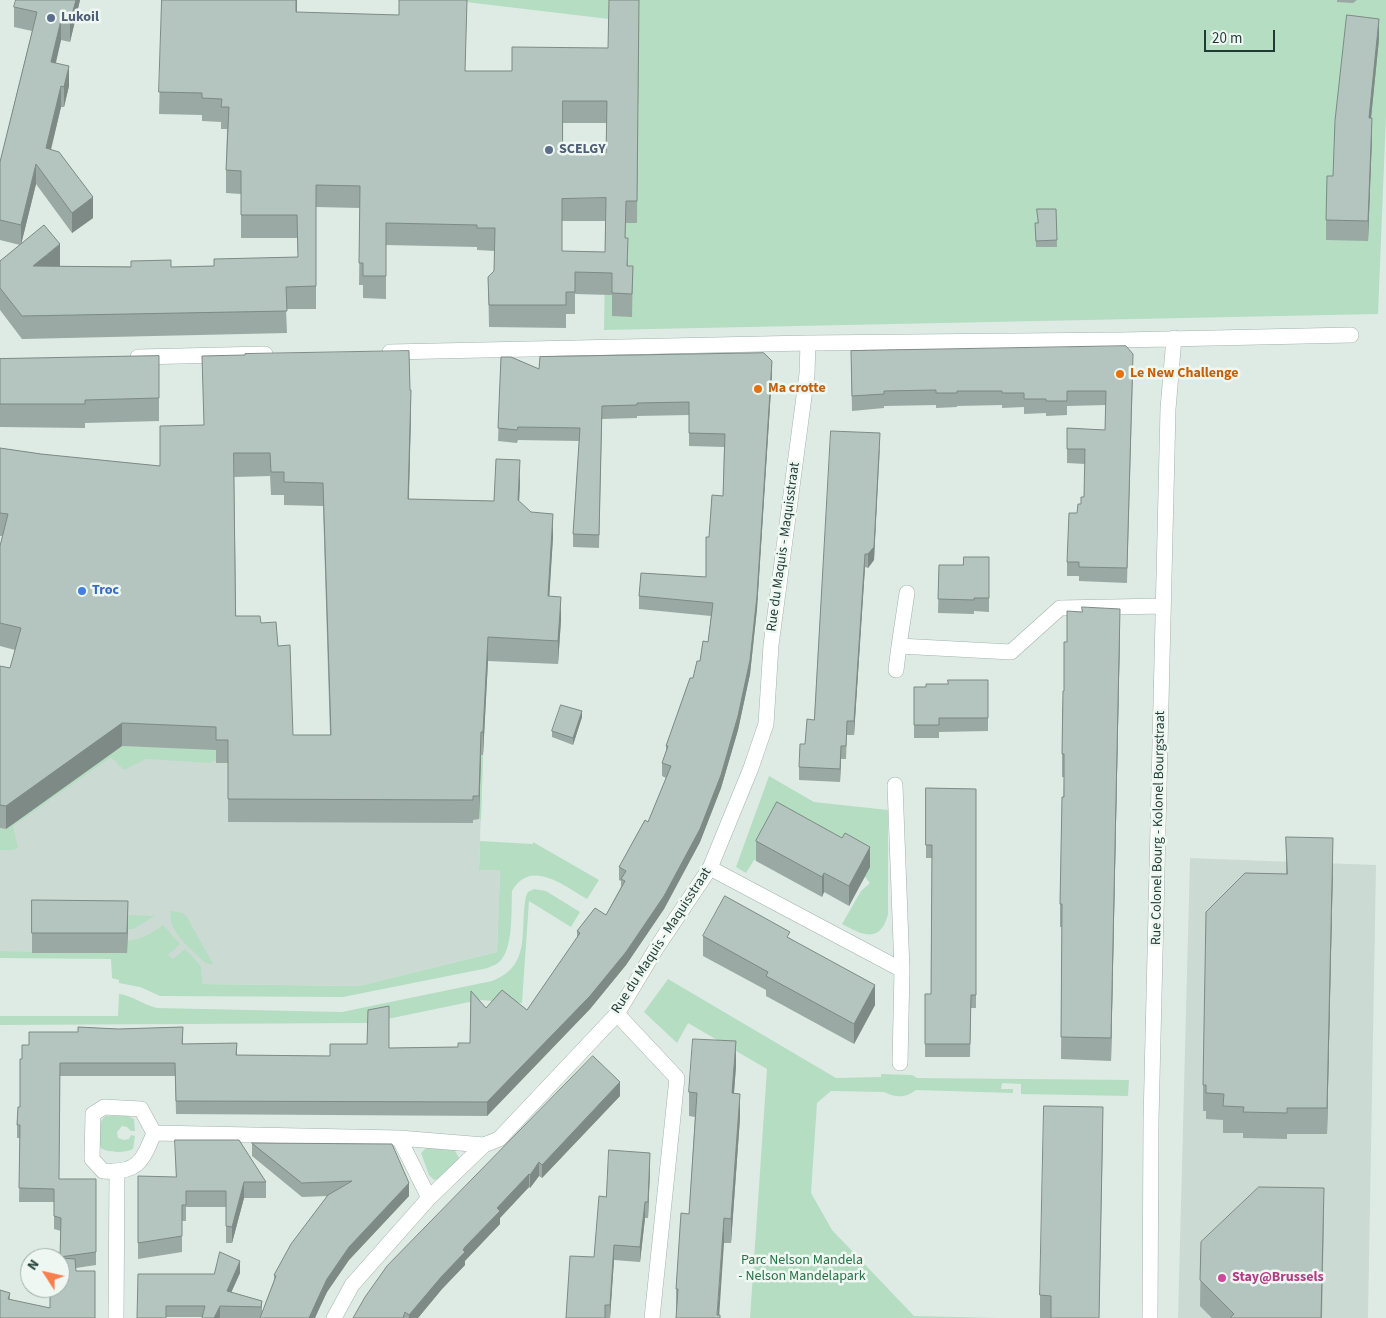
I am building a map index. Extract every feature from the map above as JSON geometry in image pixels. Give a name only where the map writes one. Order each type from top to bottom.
[{"type":"street","points":[[380,352],[808,343],[1351,335]]},
{"type":"street","name":"Rue Colonel Bourg - Kolonel Bourgstraat","points":[[1150,1318],[1151,1121],[1163,606],[1168,410],[1174,338]]},
{"type":"street","name":"Rue du Maquis - Maquisstraat","points":[[334,1318],[352,1285],[429,1198],[484,1145],[499,1139],[616,1014],[657,947],[710,868],[751,768],[766,724],[771,645],[807,374],[808,343]]},
{"type":"street","points":[[126,357],[281,354]]},
{"type":"street","points":[[896,670],[907,593]]},
{"type":"street","points":[[899,646],[1011,652],[1060,608],[1163,606]]},
{"type":"street","points":[[895,785],[902,970],[900,1063]]},
{"type":"street","points":[[710,868],[902,970]]},
{"type":"street","points":[[616,1014],[677,1078],[652,1318]]},
{"type":"street","points":[[104,1107],[141,1110],[154,1133],[145,1155],[132,1169],[103,1170],[92,1159],[93,1114],[104,1107]]},
{"type":"street","points":[[154,1133],[399,1138],[484,1145]]},
{"type":"street","points":[[399,1138],[429,1198]]},
{"type":"street","points":[[116,1318],[117,1171]]},
{"type":"shaded area","points":[[122,746],[483,755],[479,869],[500,869],[497,952],[359,986],[125,983],[127,954],[0,951],[0,828],[6,829]]},
{"type":"shaded area","points":[[1190,858],[1376,865],[1368,1318],[1178,1318]]},
{"type":"green space","points":[[449,0],[1386,0],[1386,116],[1378,314],[604,330],[609,19]]},
{"type":"green space","points":[[122,746],[483,755],[481,820],[479,819],[480,788],[216,760],[210,763],[146,759],[124,770],[111,757],[13,826],[18,848],[0,850],[0,828],[6,829]]},
{"type":"green space","points":[[769,776],[814,802],[888,810],[888,914],[885,923],[876,933],[864,934],[842,924],[861,891],[870,883],[865,877],[754,860],[746,873],[736,867]]},
{"type":"green space","points":[[480,841],[533,844],[533,842],[599,880],[587,899],[548,878],[528,876],[520,881],[512,891],[511,929],[507,949],[498,963],[488,968],[343,997],[160,996],[140,987],[119,983],[119,980],[112,978],[111,959],[0,958],[0,951],[127,953],[127,941],[146,936],[163,925],[180,944],[168,955],[173,959],[185,949],[201,966],[202,984],[359,986],[497,952],[500,870],[479,870]]},
{"type":"green space","points":[[534,889],[546,891],[580,912],[571,927],[529,901],[522,1003],[479,1000],[368,1023],[0,1025],[0,1016],[118,1016],[119,994],[157,1008],[342,1012],[492,981],[505,974],[514,966],[519,956],[522,945],[526,896],[528,892]]},
{"type":"green space","points":[[171,911],[183,913],[187,917],[213,964],[204,962],[176,933],[171,919]]},
{"type":"green space","points":[[126,915],[155,916],[133,929],[128,929]]},
{"type":"green space","name":"Parc Nelson Mandela - Nelson Mandelapark","points":[[668,979],[836,1078],[881,1077],[881,1074],[912,1075],[917,1078],[1129,1080],[1128,1096],[1021,1094],[1021,1084],[1002,1083],[1001,1089],[1013,1089],[1013,1093],[916,1090],[908,1095],[901,1096],[884,1092],[831,1091],[817,1103],[811,1193],[832,1230],[914,1316],[997,1318],[750,1318],[767,1069],[688,1023],[677,1043],[644,1012]]},
{"type":"green space","points":[[106,1116],[128,1116],[134,1119],[135,1131],[122,1126],[117,1132],[118,1138],[124,1140],[129,1139],[131,1135],[135,1136],[133,1149],[117,1152],[101,1148],[99,1140],[100,1126],[101,1121]]},
{"type":"green space","points":[[429,1145],[452,1145],[460,1160],[444,1177],[434,1180],[429,1175],[421,1153]]},
{"type":"building","points":[[16,0],[76,0],[70,22],[61,20],[51,62],[69,66],[64,87],[61,86],[46,148],[59,152],[93,197],[72,213],[36,164],[21,225],[0,220],[0,162],[37,12],[14,7]]},
{"type":"building","points":[[162,0],[296,0],[296,12],[399,15],[399,0],[467,0],[465,71],[512,71],[512,47],[608,48],[609,0],[639,0],[637,201],[626,201],[625,238],[628,238],[627,266],[633,266],[632,294],[612,293],[612,273],[575,272],[575,292],[566,292],[566,305],[489,305],[488,277],[494,271],[495,228],[477,228],[477,225],[386,223],[386,276],[363,276],[363,263],[359,263],[360,186],[316,185],[316,286],[286,287],[287,311],[22,316],[0,288],[0,261],[44,225],[60,244],[33,266],[131,267],[131,261],[171,260],[171,267],[214,266],[214,259],[298,257],[297,215],[241,215],[241,171],[226,170],[229,107],[221,107],[222,99],[202,98],[202,93],[159,92]],"holes":[[[563,101],[607,101],[606,153],[563,153]],[[606,198],[605,252],[562,251],[562,199]]]},
{"type":"building","points":[[1347,15],[1379,19],[1369,118],[1372,118],[1368,221],[1326,220],[1327,176],[1333,176],[1335,121]]},
{"type":"building","points":[[1037,209],[1056,209],[1057,240],[1036,241],[1035,223],[1038,223]]},
{"type":"building","points":[[1126,346],[1133,354],[1127,568],[1079,567],[1079,562],[1067,562],[1069,513],[1077,513],[1078,504],[1081,504],[1081,497],[1084,497],[1085,449],[1067,449],[1067,428],[1105,430],[1106,391],[1067,391],[1067,401],[1024,399],[1024,393],[1002,393],[1002,391],[936,393],[936,390],[884,391],[884,394],[852,396],[851,351]]},
{"type":"building","points":[[409,351],[411,390],[408,499],[494,501],[496,459],[520,460],[518,500],[531,512],[553,514],[548,596],[561,597],[558,641],[488,637],[483,732],[481,732],[479,796],[473,796],[473,800],[228,799],[228,740],[216,740],[216,727],[122,723],[6,806],[0,805],[0,666],[10,668],[21,628],[0,623],[0,546],[8,514],[0,513],[0,448],[160,466],[160,426],[204,425],[202,356]],"holes":[[[234,453],[270,453],[271,472],[284,472],[284,482],[323,483],[331,735],[293,735],[290,645],[278,646],[276,622],[261,623],[260,616],[236,616]]]},
{"type":"building","points":[[764,353],[772,361],[757,596],[750,660],[738,716],[721,775],[700,829],[664,896],[626,952],[590,996],[487,1102],[176,1101],[175,1063],[60,1063],[59,1179],[96,1179],[96,1252],[70,1256],[70,1248],[60,1248],[61,1218],[54,1216],[54,1189],[19,1188],[20,1125],[17,1125],[18,1107],[20,1107],[20,1059],[22,1059],[22,1045],[29,1045],[29,1032],[78,1032],[78,1027],[118,1029],[183,1027],[182,1044],[237,1043],[236,1055],[330,1056],[330,1044],[367,1044],[368,1010],[389,1006],[389,1048],[458,1047],[458,1043],[470,1043],[471,991],[486,1008],[502,990],[527,1010],[580,933],[577,931],[595,908],[606,915],[625,881],[621,879],[626,871],[619,867],[645,820],[648,822],[671,766],[662,763],[668,746],[666,746],[690,678],[693,678],[697,661],[700,661],[703,641],[708,642],[713,603],[639,596],[641,573],[706,577],[706,537],[709,537],[712,495],[723,496],[725,434],[689,433],[689,402],[602,406],[599,535],[573,534],[580,428],[518,427],[517,430],[498,428],[501,357],[511,357],[539,369],[540,357]]},
{"type":"building","points":[[159,356],[159,398],[85,400],[85,404],[0,404],[0,359]]},
{"type":"building","points":[[831,431],[880,433],[874,547],[868,554],[865,554],[854,721],[847,721],[846,746],[841,746],[840,769],[799,767],[800,744],[805,744],[807,719],[814,720]]},
{"type":"building","points":[[964,557],[989,557],[989,598],[974,598],[974,600],[938,599],[939,565],[963,565]]},
{"type":"building","points":[[1082,607],[1120,609],[1111,1038],[1061,1037],[1062,904],[1060,904],[1062,797],[1064,797],[1064,754],[1062,754],[1064,642],[1067,642],[1067,611],[1082,612]]},
{"type":"building","points":[[948,680],[988,680],[988,718],[939,718],[939,725],[914,725],[914,687],[926,687],[926,684],[948,684]]},
{"type":"building","points":[[561,705],[582,711],[573,738],[552,731]]},
{"type":"building","points":[[926,788],[976,789],[976,995],[971,995],[970,1044],[925,1044],[925,994],[931,994],[932,845],[926,845]]},
{"type":"building","points":[[777,802],[842,838],[845,833],[870,847],[849,886],[824,873],[822,877],[756,841]]},
{"type":"building","points":[[1286,837],[1333,838],[1327,1108],[1287,1108],[1287,1113],[1243,1112],[1244,1107],[1223,1106],[1224,1094],[1206,1093],[1206,1085],[1203,1085],[1206,912],[1245,873],[1287,874]]},
{"type":"building","points":[[725,896],[790,932],[787,937],[875,985],[854,1024],[766,976],[768,972],[703,936]]},
{"type":"building","points":[[32,900],[128,901],[127,933],[32,933]]},
{"type":"building","points":[[693,1039],[736,1041],[732,1093],[740,1094],[731,1219],[724,1218],[717,1315],[720,1315],[720,1318],[676,1318],[681,1213],[689,1214],[697,1093],[689,1092]]},
{"type":"building","points":[[593,1056],[620,1082],[542,1165],[539,1162],[530,1175],[497,1208],[500,1211],[465,1247],[463,1250],[465,1252],[409,1315],[405,1312],[403,1318],[353,1318],[387,1266]]},
{"type":"building","points":[[1044,1106],[1103,1107],[1099,1318],[1051,1318],[1051,1296],[1040,1295]]},
{"type":"building","points":[[175,1140],[239,1140],[266,1182],[244,1182],[232,1227],[226,1226],[226,1191],[186,1191],[186,1205],[182,1205],[182,1236],[138,1243],[138,1176],[176,1177]]},
{"type":"building","points":[[252,1143],[392,1144],[409,1183],[349,1247],[327,1279],[309,1318],[260,1318],[276,1276],[274,1275],[291,1244],[328,1195],[352,1181],[302,1183]]},
{"type":"building","points":[[609,1150],[650,1153],[648,1202],[645,1202],[640,1247],[614,1245],[610,1305],[605,1305],[605,1318],[566,1318],[570,1256],[594,1257],[599,1196],[606,1197]]},
{"type":"building","points":[[1259,1187],[1324,1188],[1321,1318],[1230,1318],[1234,1314],[1200,1280],[1201,1242]]},
{"type":"building","points":[[220,1252],[240,1261],[227,1291],[262,1301],[261,1307],[220,1306],[214,1318],[202,1318],[205,1306],[166,1306],[166,1318],[137,1318],[138,1274],[214,1274]]},
{"type":"building","points":[[70,1259],[75,1259],[76,1271],[95,1271],[95,1318],[0,1318],[0,1290],[10,1293],[8,1299],[50,1308],[50,1298],[70,1298]]},
{"type":"place","name":"Lukoil","points":[[51,18]]},
{"type":"place","name":"SCELGY","points":[[549,150]]},
{"type":"place","name":"Le New Challenge","points":[[1120,374]]},
{"type":"place","name":"Ma crotte","points":[[758,389]]},
{"type":"place","name":"Troc","points":[[82,591]]},
{"type":"place","name":"Stay@Brussels","points":[[1222,1278]]}]
